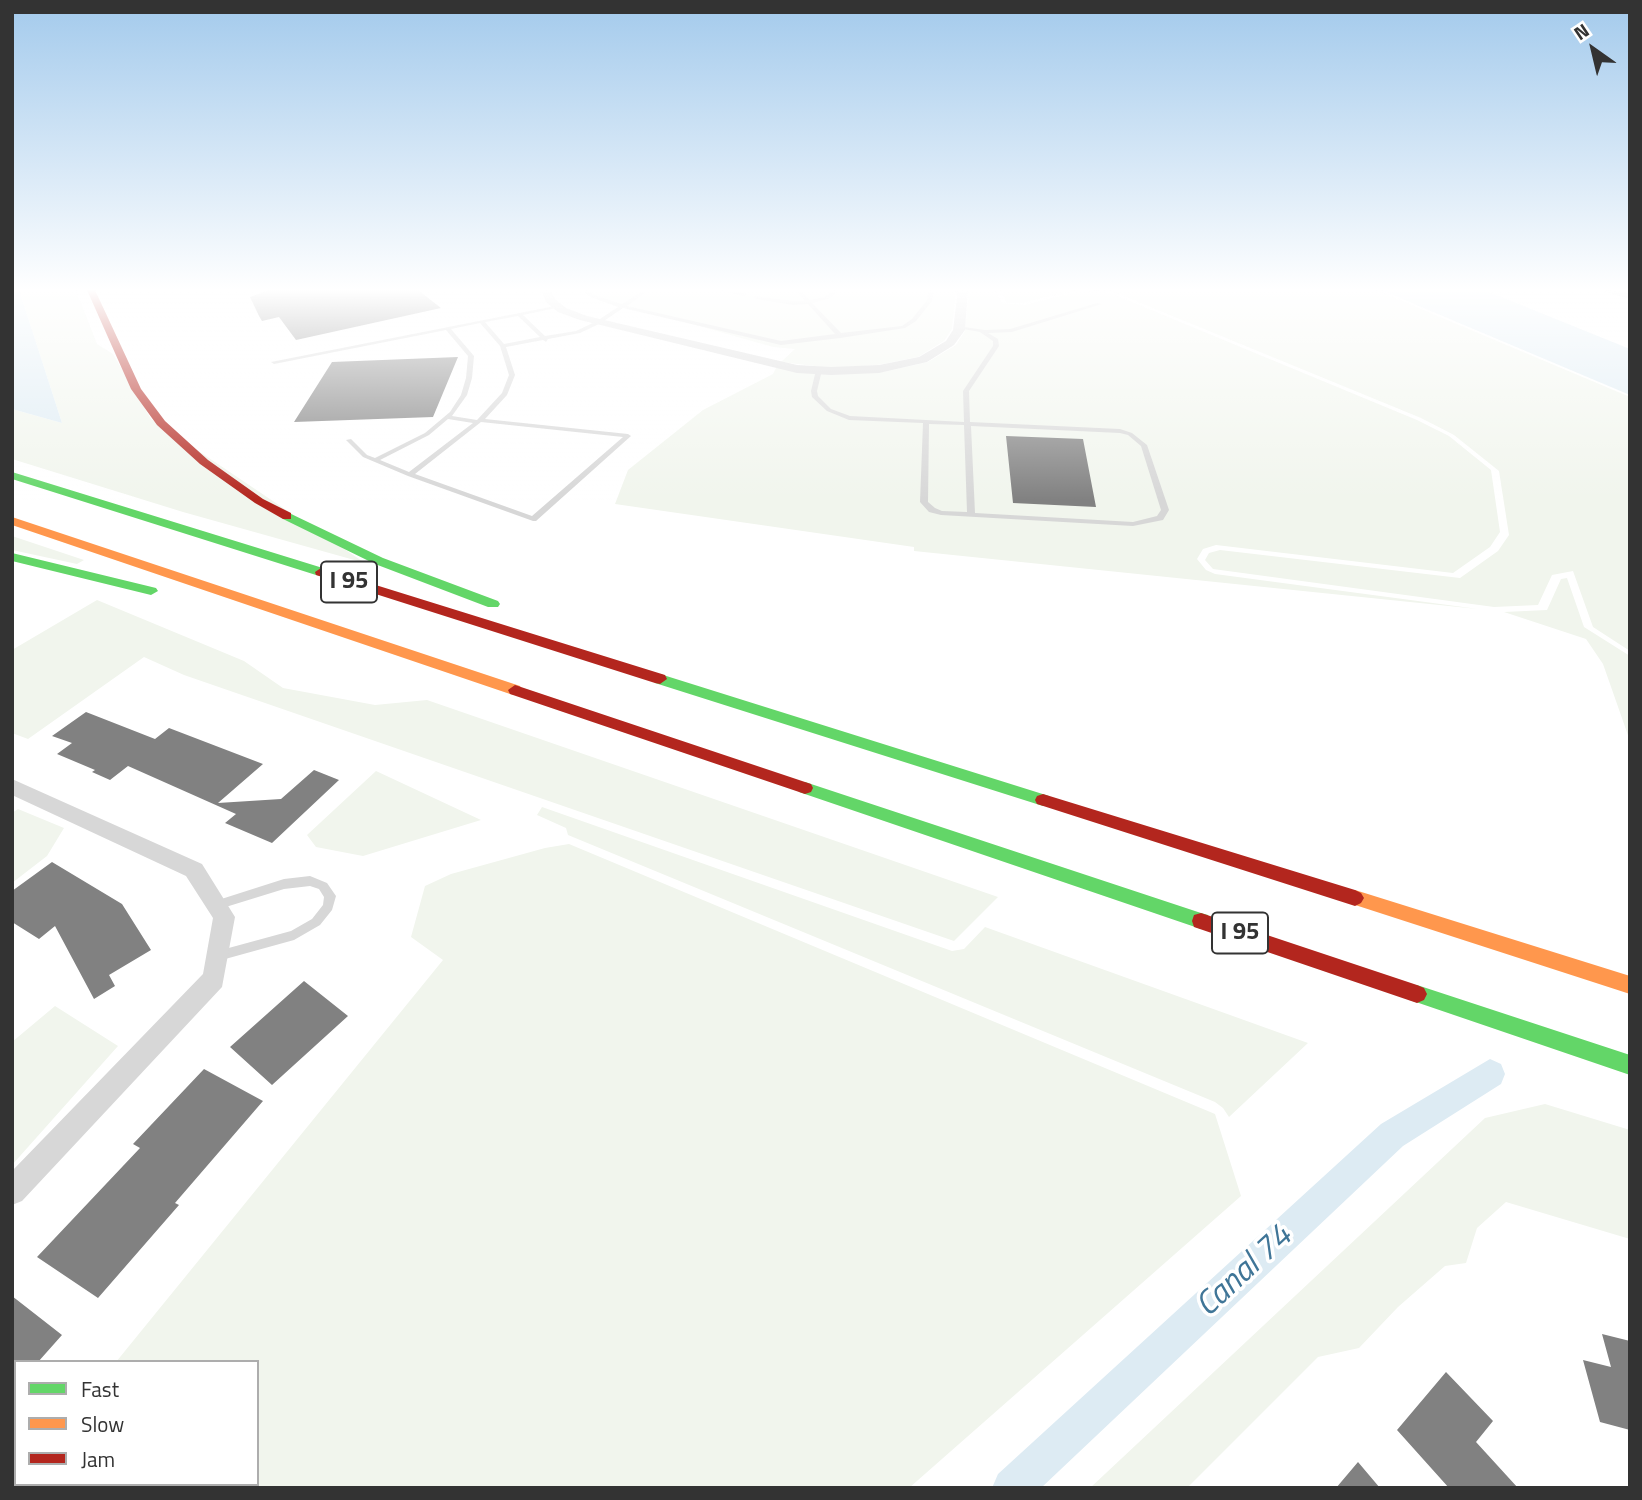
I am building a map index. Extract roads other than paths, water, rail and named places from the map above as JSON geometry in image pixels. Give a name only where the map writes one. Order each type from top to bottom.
[{"type":"highway","points":[[123,360],[136,389],[161,423],[204,462],[259,500],[320,534],[379,561],[506,610]]},
{"type":"highway","name":"I 95","points":[[12,475],[1630,985]]},
{"type":"highway","name":"I 95","points":[[12,521],[1630,1065]]},
{"type":"highway","points":[[12,556],[171,597]]},
{"type":"highway","points":[[570,634],[686,687]]},
{"type":"highway","points":[[442,683],[555,703]]},
{"type":"street","points":[[759,360],[797,369],[819,370],[880,369],[923,360]]},
{"type":"street","points":[[12,786],[194,870],[224,918],[214,979],[12,1191]]},
{"type":"lane","points":[[274,362],[284,360]]},
{"type":"lane","points":[[376,460],[427,434],[446,417],[464,395],[471,360]]},
{"type":"lane","points":[[410,474],[479,421],[505,394],[512,375],[507,360]]},
{"type":"lane","points":[[971,515],[965,391],[986,360]]},
{"type":"lane","points":[[819,370],[814,391],[820,404],[837,414],[866,420],[926,422],[1120,431],[1130,434],[1144,445],[1165,510],[1160,517],[1133,524],[942,513],[932,510],[924,502],[926,422]]},
{"type":"lane","points":[[349,440],[365,456],[533,519],[628,436],[446,417]]},
{"type":"lane","points":[[216,905],[284,884],[310,881],[323,886],[330,896],[328,907],[316,922],[295,935],[218,956]]},
{"type":"waterway","name":"Canal 74","points":[[1012,1488],[1392,1135],[1490,1074]]}]
